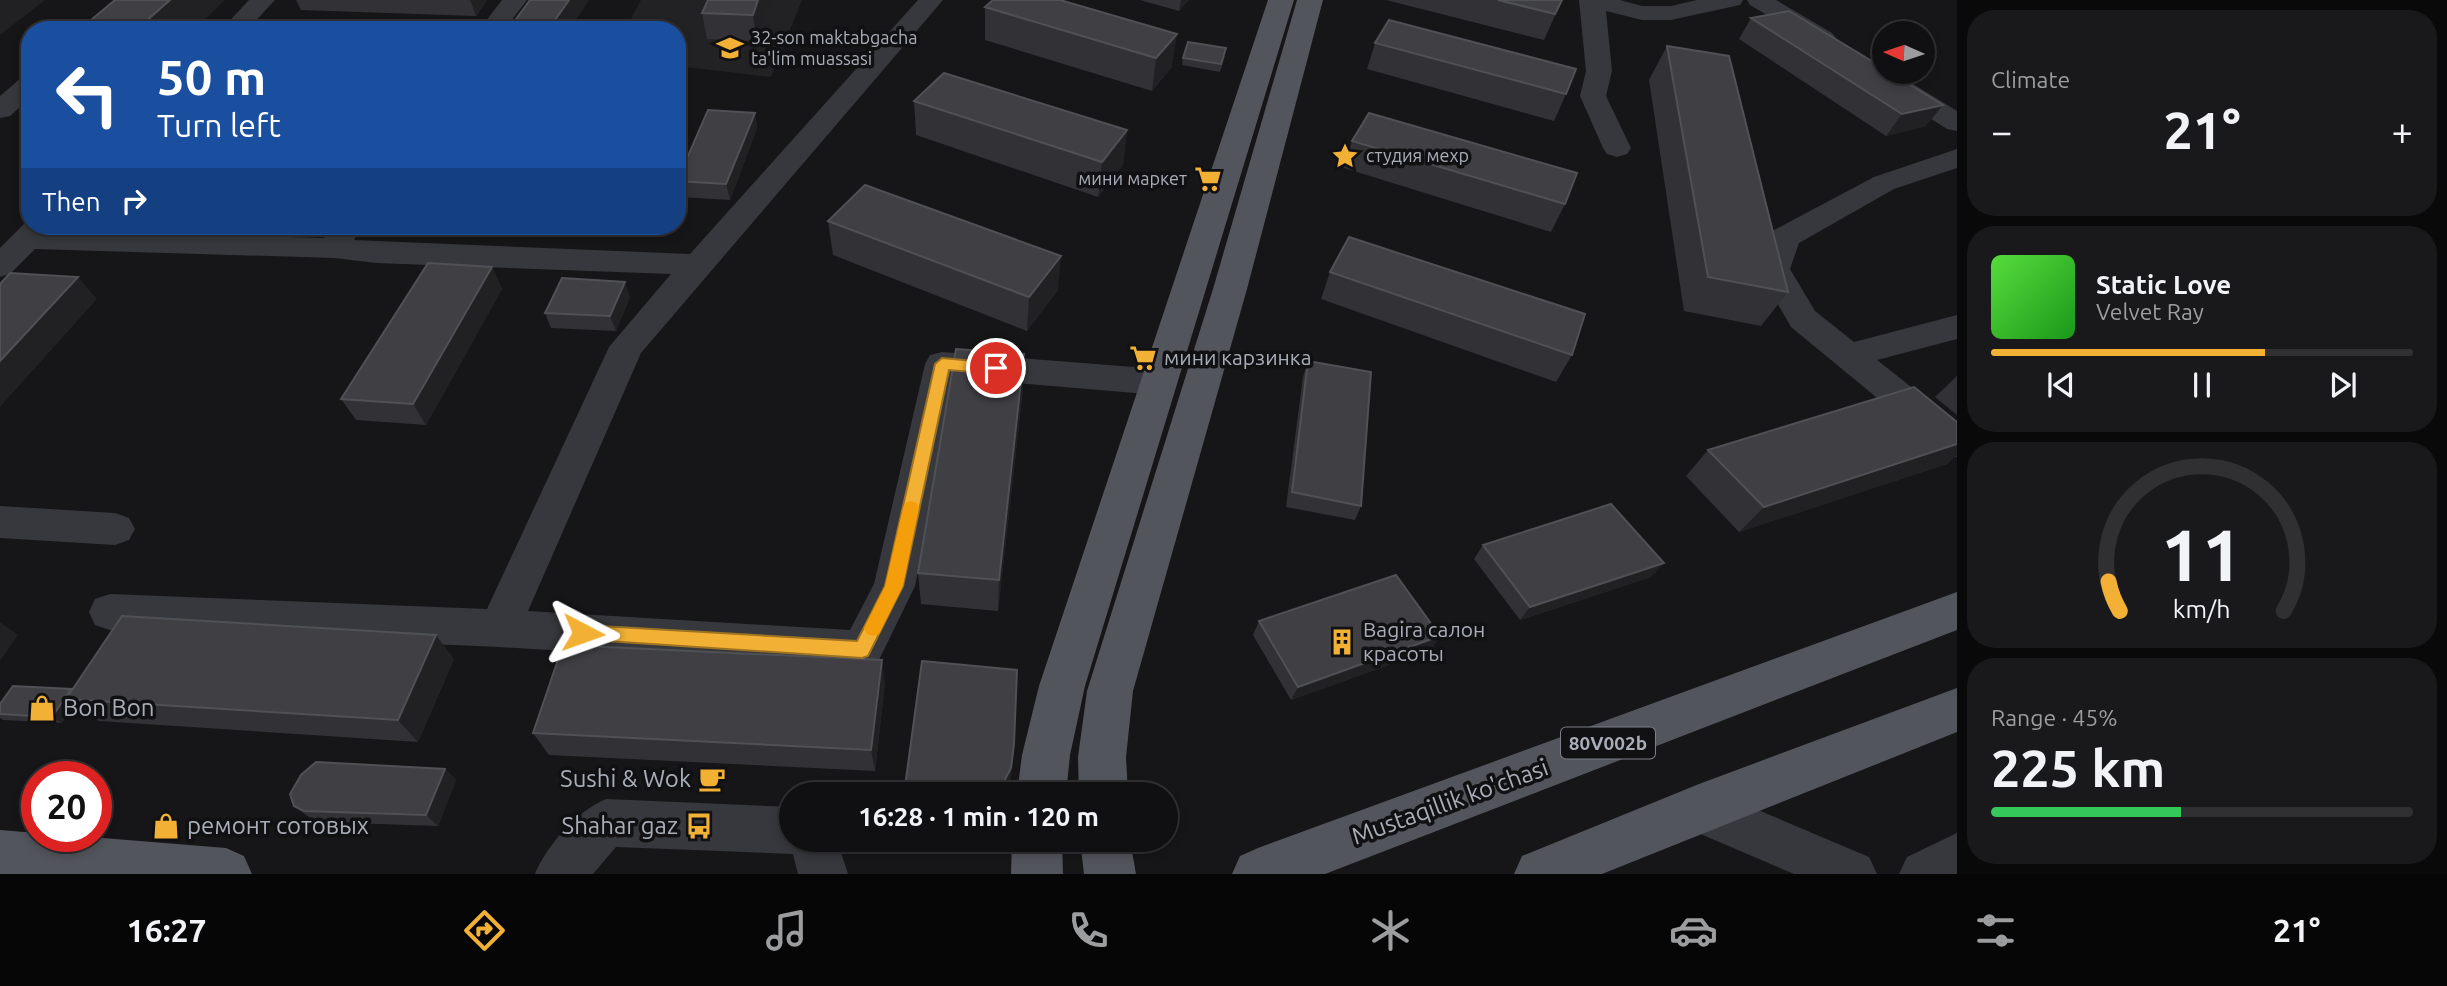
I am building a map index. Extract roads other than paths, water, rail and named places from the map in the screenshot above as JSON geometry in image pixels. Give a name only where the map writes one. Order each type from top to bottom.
[{"type":"main road","points":[[1043,782],[1062,686],[1281,0]]},
{"type":"main road","points":[[1103,782],[1102,757],[1111,691],[1230,289],[1310,0]]},
{"type":"main road","name":"Mustaqillik ko'chasi","points":[[1258,874],[1957,611]]},
{"type":"main road","points":[[1539,874],[1957,710]]},
{"type":"main road","points":[[1037,852],[1037,874]]},
{"type":"main road","points":[[1107,852],[1110,874]]},
{"type":"main road","points":[[0,856],[226,874]]},
{"type":"street","points":[[242,21],[263,0]]},
{"type":"street","points":[[498,21],[515,0]]},
{"type":"street","points":[[499,628],[626,347],[931,0]]},
{"type":"street","points":[[1617,148],[1592,96],[1599,71],[1592,0],[1642,13],[1671,13],[1731,0]]},
{"type":"street","points":[[1759,0],[1844,52]]},
{"type":"street","points":[[1894,84],[1957,124]]},
{"type":"street","points":[[0,110],[21,92]]},
{"type":"street","points":[[0,121],[21,122]]},
{"type":"street","points":[[1957,158],[1884,183],[1786,237],[1774,269],[1803,319],[1957,443]]},
{"type":"street","points":[[0,266],[23,235]]},
{"type":"street","points":[[262,235],[340,237],[376,253],[699,264]]},
{"type":"street","points":[[1850,355],[1957,327]]},
{"type":"street","points":[[110,612],[499,628],[862,650],[894,586],[942,364],[1159,382]]},
{"type":"street","points":[[0,522],[115,529]]},
{"type":"street","points":[[1699,809],[1853,874]]},
{"type":"street","points":[[560,874],[606,823],[779,830]]},
{"type":"street","points":[[817,852],[823,874]]},
{"type":"street","points":[[1924,874],[1957,858]]},
{"type":"place","name":"32-son maktabgacha ta'lim muassasi","points":[[730,48]]},
{"type":"place","name":"студия мехр","points":[[1345,156]]},
{"type":"place","name":"мини маркет","points":[[1208,179]]},
{"type":"place","name":"мини карзинка","points":[[1143,358]]},
{"type":"place","name":"Bagira салон красоты","points":[[1342,642]]},
{"type":"place","name":"Bon Bon","points":[[42,708]]},
{"type":"place","name":"Sushi & Wok","points":[[712,779]]},
{"type":"place","name":"ремонт сотовых","points":[[166,826]]},
{"type":"place","name":"Shahar gaz","points":[[699,826]]}]
